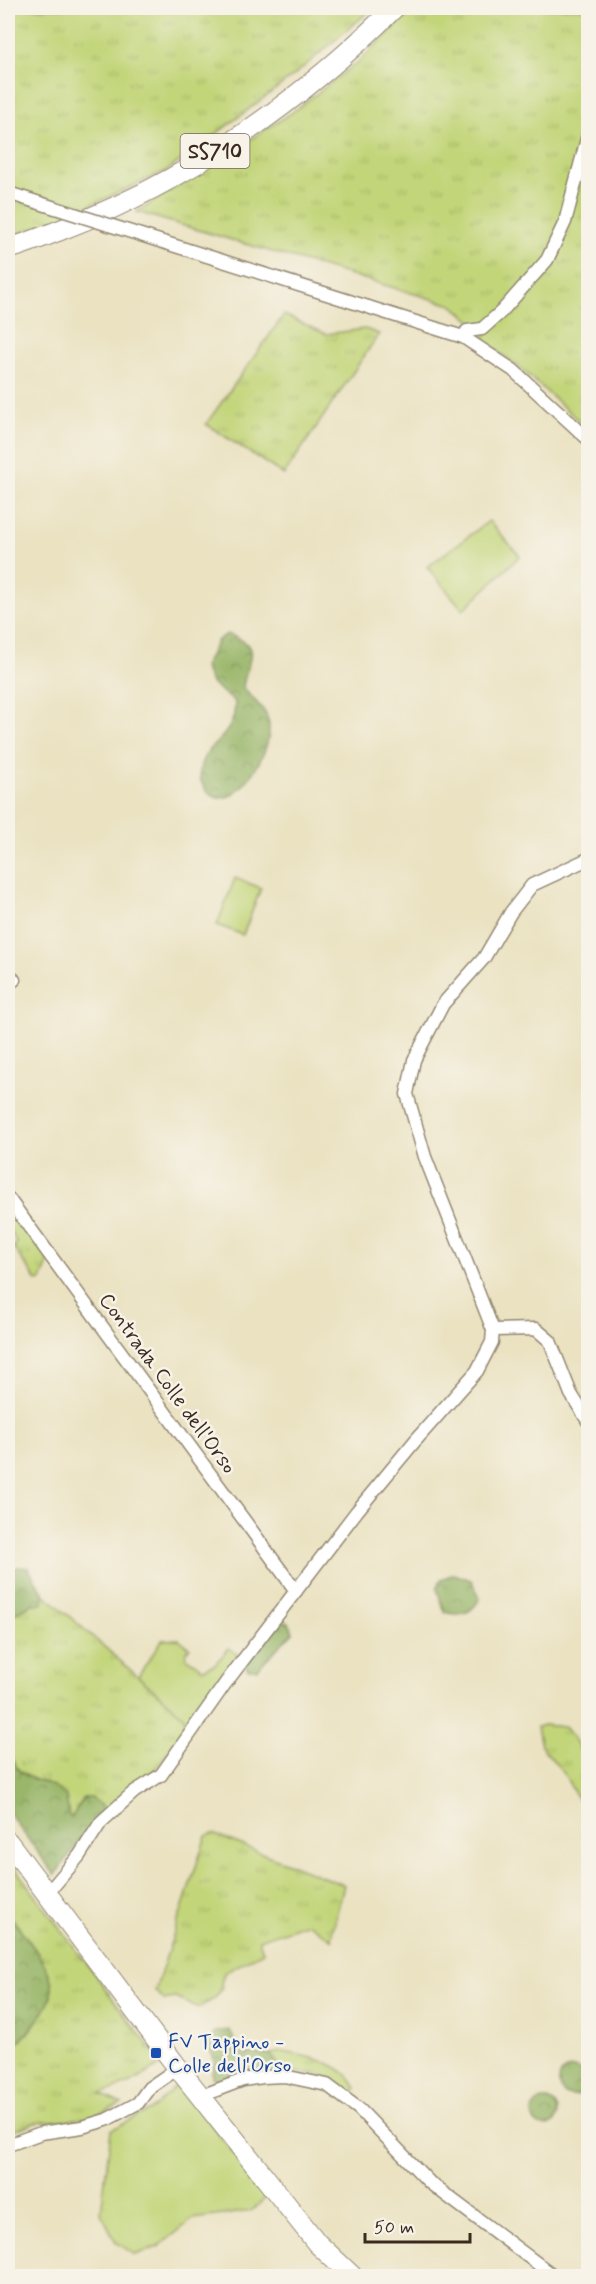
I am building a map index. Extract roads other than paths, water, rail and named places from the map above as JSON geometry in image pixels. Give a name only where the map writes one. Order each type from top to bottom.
[{"type":"main road","name":"SS710","points":[[8,249],[113,210],[155,188],[293,98],[349,52],[394,8]]},
{"type":"main road","points":[[8,1842],[178,2068],[317,2243],[352,2277]]},
{"type":"street","points":[[464,337],[467,331],[482,329],[502,311],[547,260],[565,222],[588,135]]},
{"type":"street","points":[[8,193],[464,337],[513,370],[588,439]]},
{"type":"street","points":[[46,1895],[78,1856],[101,1822],[134,1792],[161,1775],[227,1681],[296,1591],[407,1449],[477,1371],[489,1349],[493,1330],[425,1157],[407,1094],[414,1060],[443,1004],[484,958],[511,912],[532,885],[588,859]]},
{"type":"street","name":"Contrada Colle dell'Orso","points":[[8,1198],[296,1591]]},
{"type":"street","points":[[493,1330],[522,1327],[536,1329],[550,1341],[571,1394],[588,1421]]},
{"type":"street","points":[[8,2145],[42,2133],[81,2127],[105,2120],[138,2103],[149,2088],[178,2068]]},
{"type":"street","points":[[201,2096],[243,2080],[263,2077],[284,2076],[327,2085],[359,2109],[430,2183],[554,2277]]},
{"type":"place","name":"FV Tappino - Colle dell'Orso","points":[[156,2053]]}]
